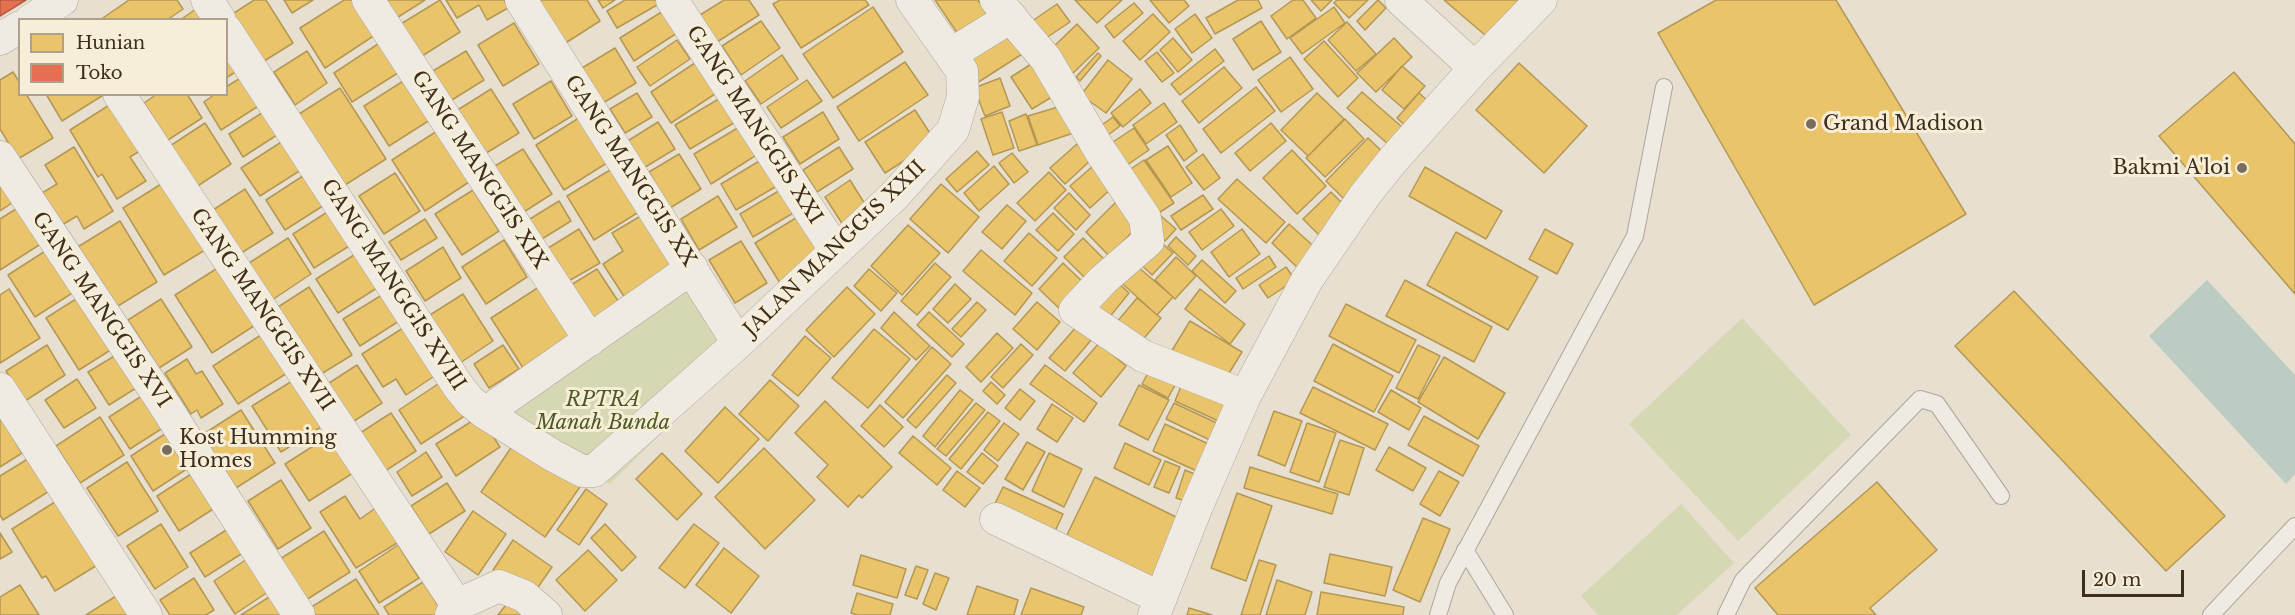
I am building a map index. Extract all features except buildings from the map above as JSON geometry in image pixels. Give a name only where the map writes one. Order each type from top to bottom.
[{"type":"street","points":[[207,0],[219,18]]},
{"type":"street","name":"GANG MANGGIS XIX","points":[[368,0],[590,340]]},
{"type":"street","name":"GANG MANGGIS XX","points":[[521,0],[738,343]]},
{"type":"street","name":"GANG MANGGIS XXI","points":[[672,0],[836,251]]},
{"type":"street","name":"JALAN MANGGIS XXII","points":[[738,343],[895,195],[953,130],[963,97],[962,70],[912,0]]},
{"type":"street","points":[[1401,0],[1475,68]]},
{"type":"street","points":[[996,519],[1157,606],[1245,396],[1307,279],[1393,160],[1475,68],[1541,0]]},
{"type":"street","points":[[35,18],[61,6]]},
{"type":"street","points":[[951,54],[1003,8],[1046,59],[1099,149],[1145,218],[1148,241],[1103,280],[1075,310],[1143,356],[1245,396]]},
{"type":"street","points":[[0,39],[18,28]]},
{"type":"street","name":"GANG MANGGIS XVIII","points":[[228,33],[458,386],[470,401],[485,413],[552,455],[582,471],[594,471],[738,343]]},
{"type":"street","name":"GANG MANGGIS XVII","points":[[120,96],[454,610]]},
{"type":"street","name":"GANG MANGGIS XVI","points":[[0,157],[162,401],[299,615]]},
{"type":"street","points":[[485,413],[692,268]]},
{"type":"street","points":[[0,388],[146,615]]},
{"type":"street","points":[[454,610],[499,586],[524,596],[546,615]]},
{"type":"lane","points":[[1438,615],[1448,583],[1465,550],[1635,237],[1664,87]]},
{"type":"lane","points":[[1732,612],[1743,580],[1920,399],[1937,404],[2001,496]]},
{"type":"lane","points":[[2211,615],[2295,526]]},
{"type":"lane","points":[[1465,550],[1505,615]]},
{"type":"green space","name":"RPTRA Manah Bunda","points":[[689,286],[739,356],[610,484],[567,461],[506,409]]},
{"type":"green space","points":[[1742,318],[1851,435],[1738,541],[1629,424]]},
{"type":"green space","points":[[1681,504],[1734,563],[1677,615],[1598,615],[1581,596]]},
{"type":"shaded area","points":[[2207,280],[2295,375],[2295,474],[2286,484],[2149,336]]},
{"type":"place","name":"Grand Madison","points":[[1811,124]]},
{"type":"place","name":"Bakmi A'loi","points":[[2242,168]]},
{"type":"place","name":"Kost Humming Homes","points":[[167,450]]}]
